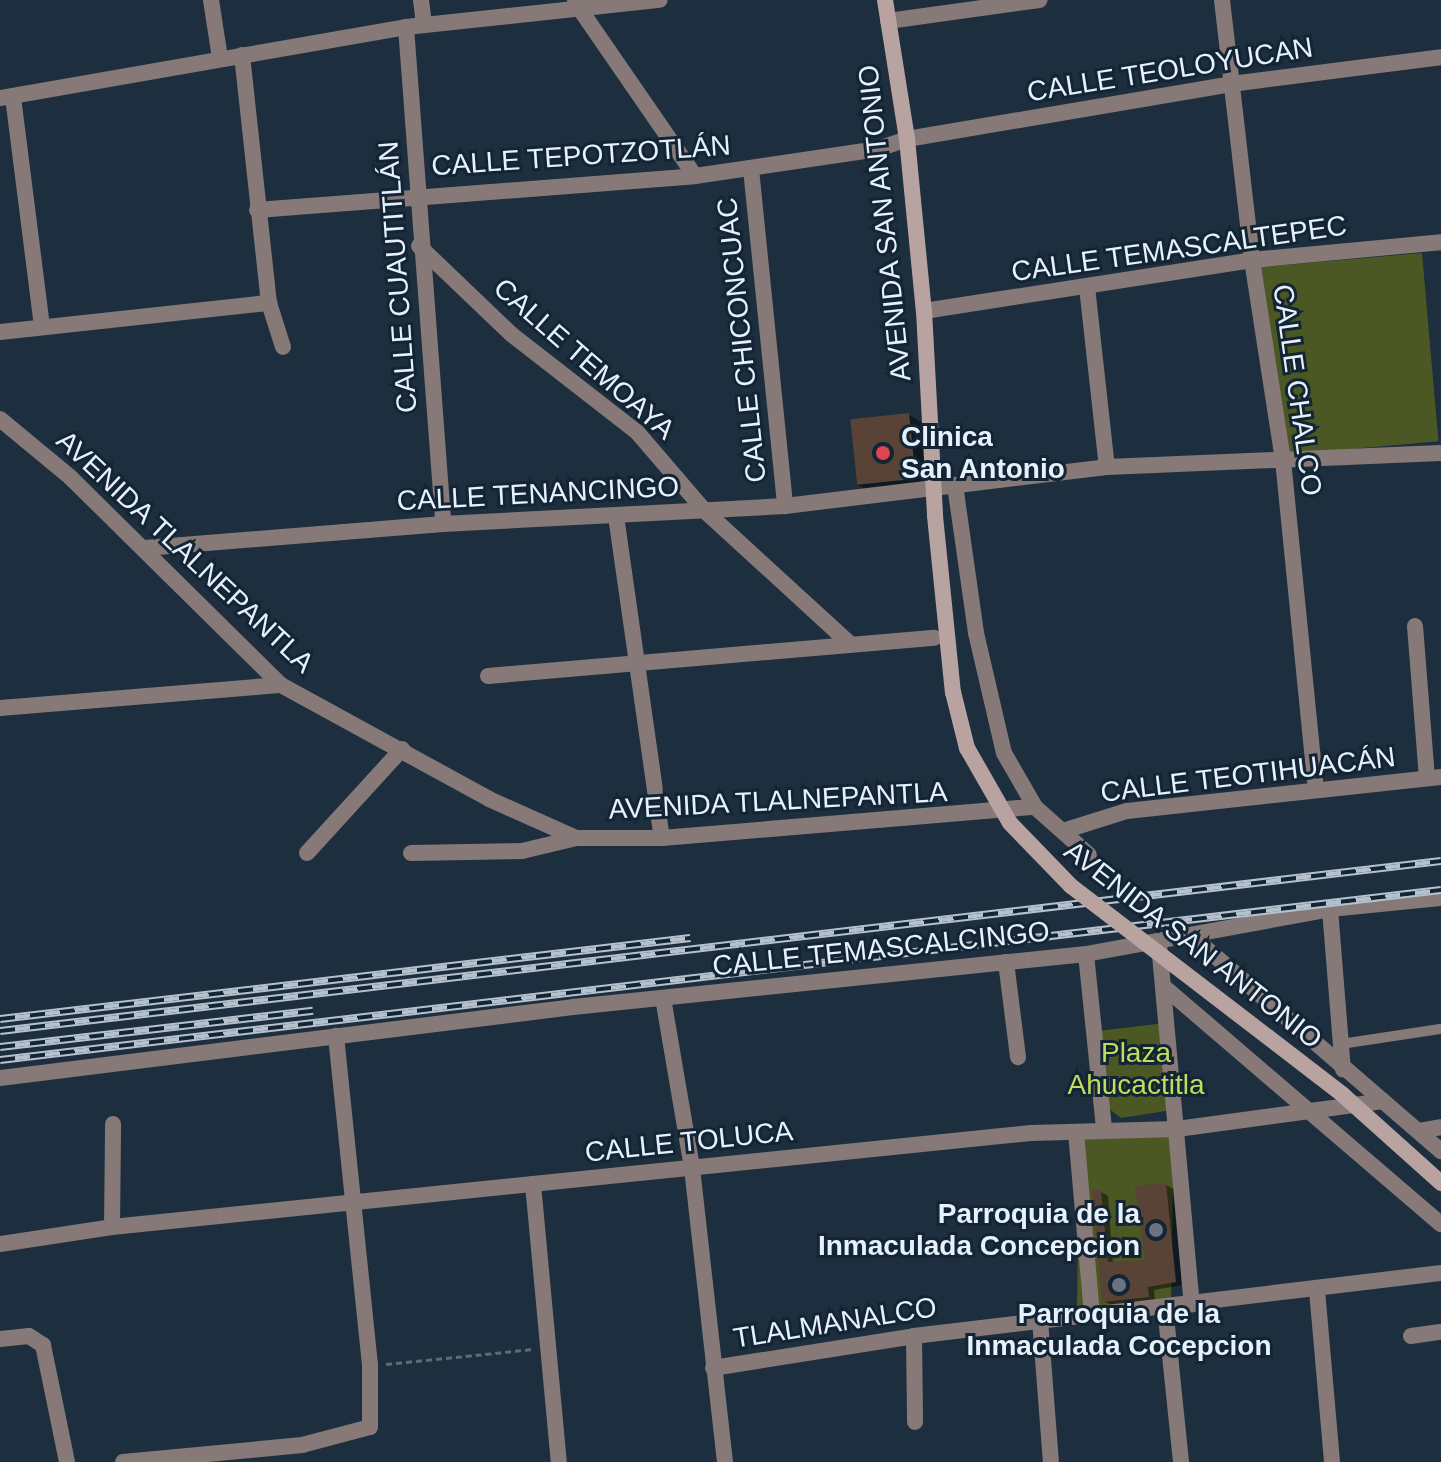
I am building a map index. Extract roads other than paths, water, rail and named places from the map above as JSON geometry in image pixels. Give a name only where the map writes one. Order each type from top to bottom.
[{"type":"main road","name":"AVENIDA SAN ANTONIO","points":[[885,0],[907,139],[924,311],[935,516],[956,706],[984,786],[1010,823],[1071,886],[1343,1095],[1441,1183]]},
{"type":"street","points":[[211,0],[220,58]]},
{"type":"street","points":[[421,0],[424,25]]},
{"type":"street","points":[[42,326],[6,97],[406,27],[576,5],[660,0]]},
{"type":"street","points":[[888,21],[1040,0]]},
{"type":"street","name":"CALLE CHALCO","points":[[1222,0],[1252,260],[1283,460],[1316,788]]},
{"type":"street","points":[[576,5],[695,176]]},
{"type":"street","name":"CALLE CUAUTITLÁN","points":[[406,27],[420,194],[419,246],[443,524]]},
{"type":"street","points":[[242,55],[269,303],[283,347]]},
{"type":"street","name":"CALLE TEOLOYUCAN","points":[[907,139],[1231,84],[1441,57]]},
{"type":"street","name":"CALLE TEPOTZOTLÁN","points":[[257,210],[420,194],[695,176],[878,149],[907,139]]},
{"type":"street","name":"CALLE CHICONCUAC","points":[[751,169],[785,506]]},
{"type":"street","name":"CALLE TEMASCALTEPEC","points":[[924,311],[1252,260],[1441,242]]},
{"type":"street","name":"CALLE TEMOAYA","points":[[419,246],[511,334],[637,432],[705,511],[851,645]]},
{"type":"street","points":[[1087,287],[1107,467]]},
{"type":"street","points":[[0,332],[269,303]]},
{"type":"street","name":"AVENIDA TLALNEPANTLA","points":[[0,419],[145,548],[281,685],[489,799],[576,838],[662,838],[981,815],[1035,807]]},
{"type":"street","name":"CALLE TENANCINGO","points":[[145,548],[443,524],[785,506],[1107,467],[1441,453]]},
{"type":"street","name":"AVENIDA SAN ANTONIO","points":[[955,485],[986,685],[1004,753],[1035,807],[1089,855]]},
{"type":"street","points":[[616,516],[662,838]]},
{"type":"street","points":[[1415,626],[1434,778]]},
{"type":"street","points":[[488,676],[934,638]]},
{"type":"street","points":[[0,708],[281,685]]},
{"type":"street","points":[[307,853],[402,749]]},
{"type":"street","name":"CALLE TEOTIHUACÁN","points":[[1063,831],[1127,811],[1316,788],[1434,778]]},
{"type":"street","points":[[411,853],[522,851],[576,838]]},
{"type":"street","name":"CALLE TEMASCALCINGO","points":[[0,1078],[573,1007],[1086,954],[1193,937],[1330,909],[1441,898]]},
{"type":"street","points":[[1330,909],[1343,1069]]},
{"type":"street","name":"AVENIDA SAN ANTONIO","points":[[1193,937],[1441,1151]]},
{"type":"street","points":[[1159,942],[1192,1304]]},
{"type":"street","points":[[1086,954],[1104,1129]]},
{"type":"street","points":[[1006,962],[1018,1057]]},
{"type":"street","name":"AVENIDA SAN ANTONIO","points":[[1163,986],[1314,1111],[1441,1224]]},
{"type":"street","points":[[663,998],[692,1168],[725,1462]]},
{"type":"street","points":[[123,1462],[302,1445],[361,1433],[370,1427],[370,1365],[356,1202],[336,1036]]},
{"type":"street","name":"CALLE TOLUCA","points":[[0,1244],[112,1227],[692,1168],[1104,1129],[1177,1129],[1383,1101]]},
{"type":"street","points":[[112,1227],[113,1124]]},
{"type":"street","points":[[1419,1131],[1441,1127]]},
{"type":"street","points":[[1076,1132],[1092,1314]]},
{"type":"street","points":[[533,1184],[559,1462]]},
{"type":"street","name":"TLALMANALCO","points":[[713,1368],[914,1336],[1441,1273]]},
{"type":"street","points":[[1317,1290],[1332,1462]]},
{"type":"street","points":[[1165,1307],[1181,1462]]},
{"type":"street","points":[[1040,1320],[1051,1462]]},
{"type":"street","points":[[1411,1336],[1441,1332]]},
{"type":"street","points":[[0,1339],[29,1336],[43,1345],[67,1462]]},
{"type":"street","points":[[914,1336],[915,1422]]},
{"type":"lane","points":[[1341,1044],[1440,1029]]},
{"type":"railway","points":[[0,1031],[1441,861]]},
{"type":"railway","points":[[0,1060],[1441,890]]},
{"type":"railway","points":[[0,1019],[690,938]]},
{"type":"railway","points":[[0,1047],[313,1011]]},
{"type":"place","name":"Clinica San Antonio","points":[[883,453]]},
{"type":"place","name":"Parroquia de la Inmaculada Concepcion","points":[[1156,1230]]},
{"type":"place","name":"Parroquia de la Inmaculada Cocepcion","points":[[1119,1285]]},
{"type":"park label","name":"Plaza Ahucactitla","points":[[1136,1069]]}]
